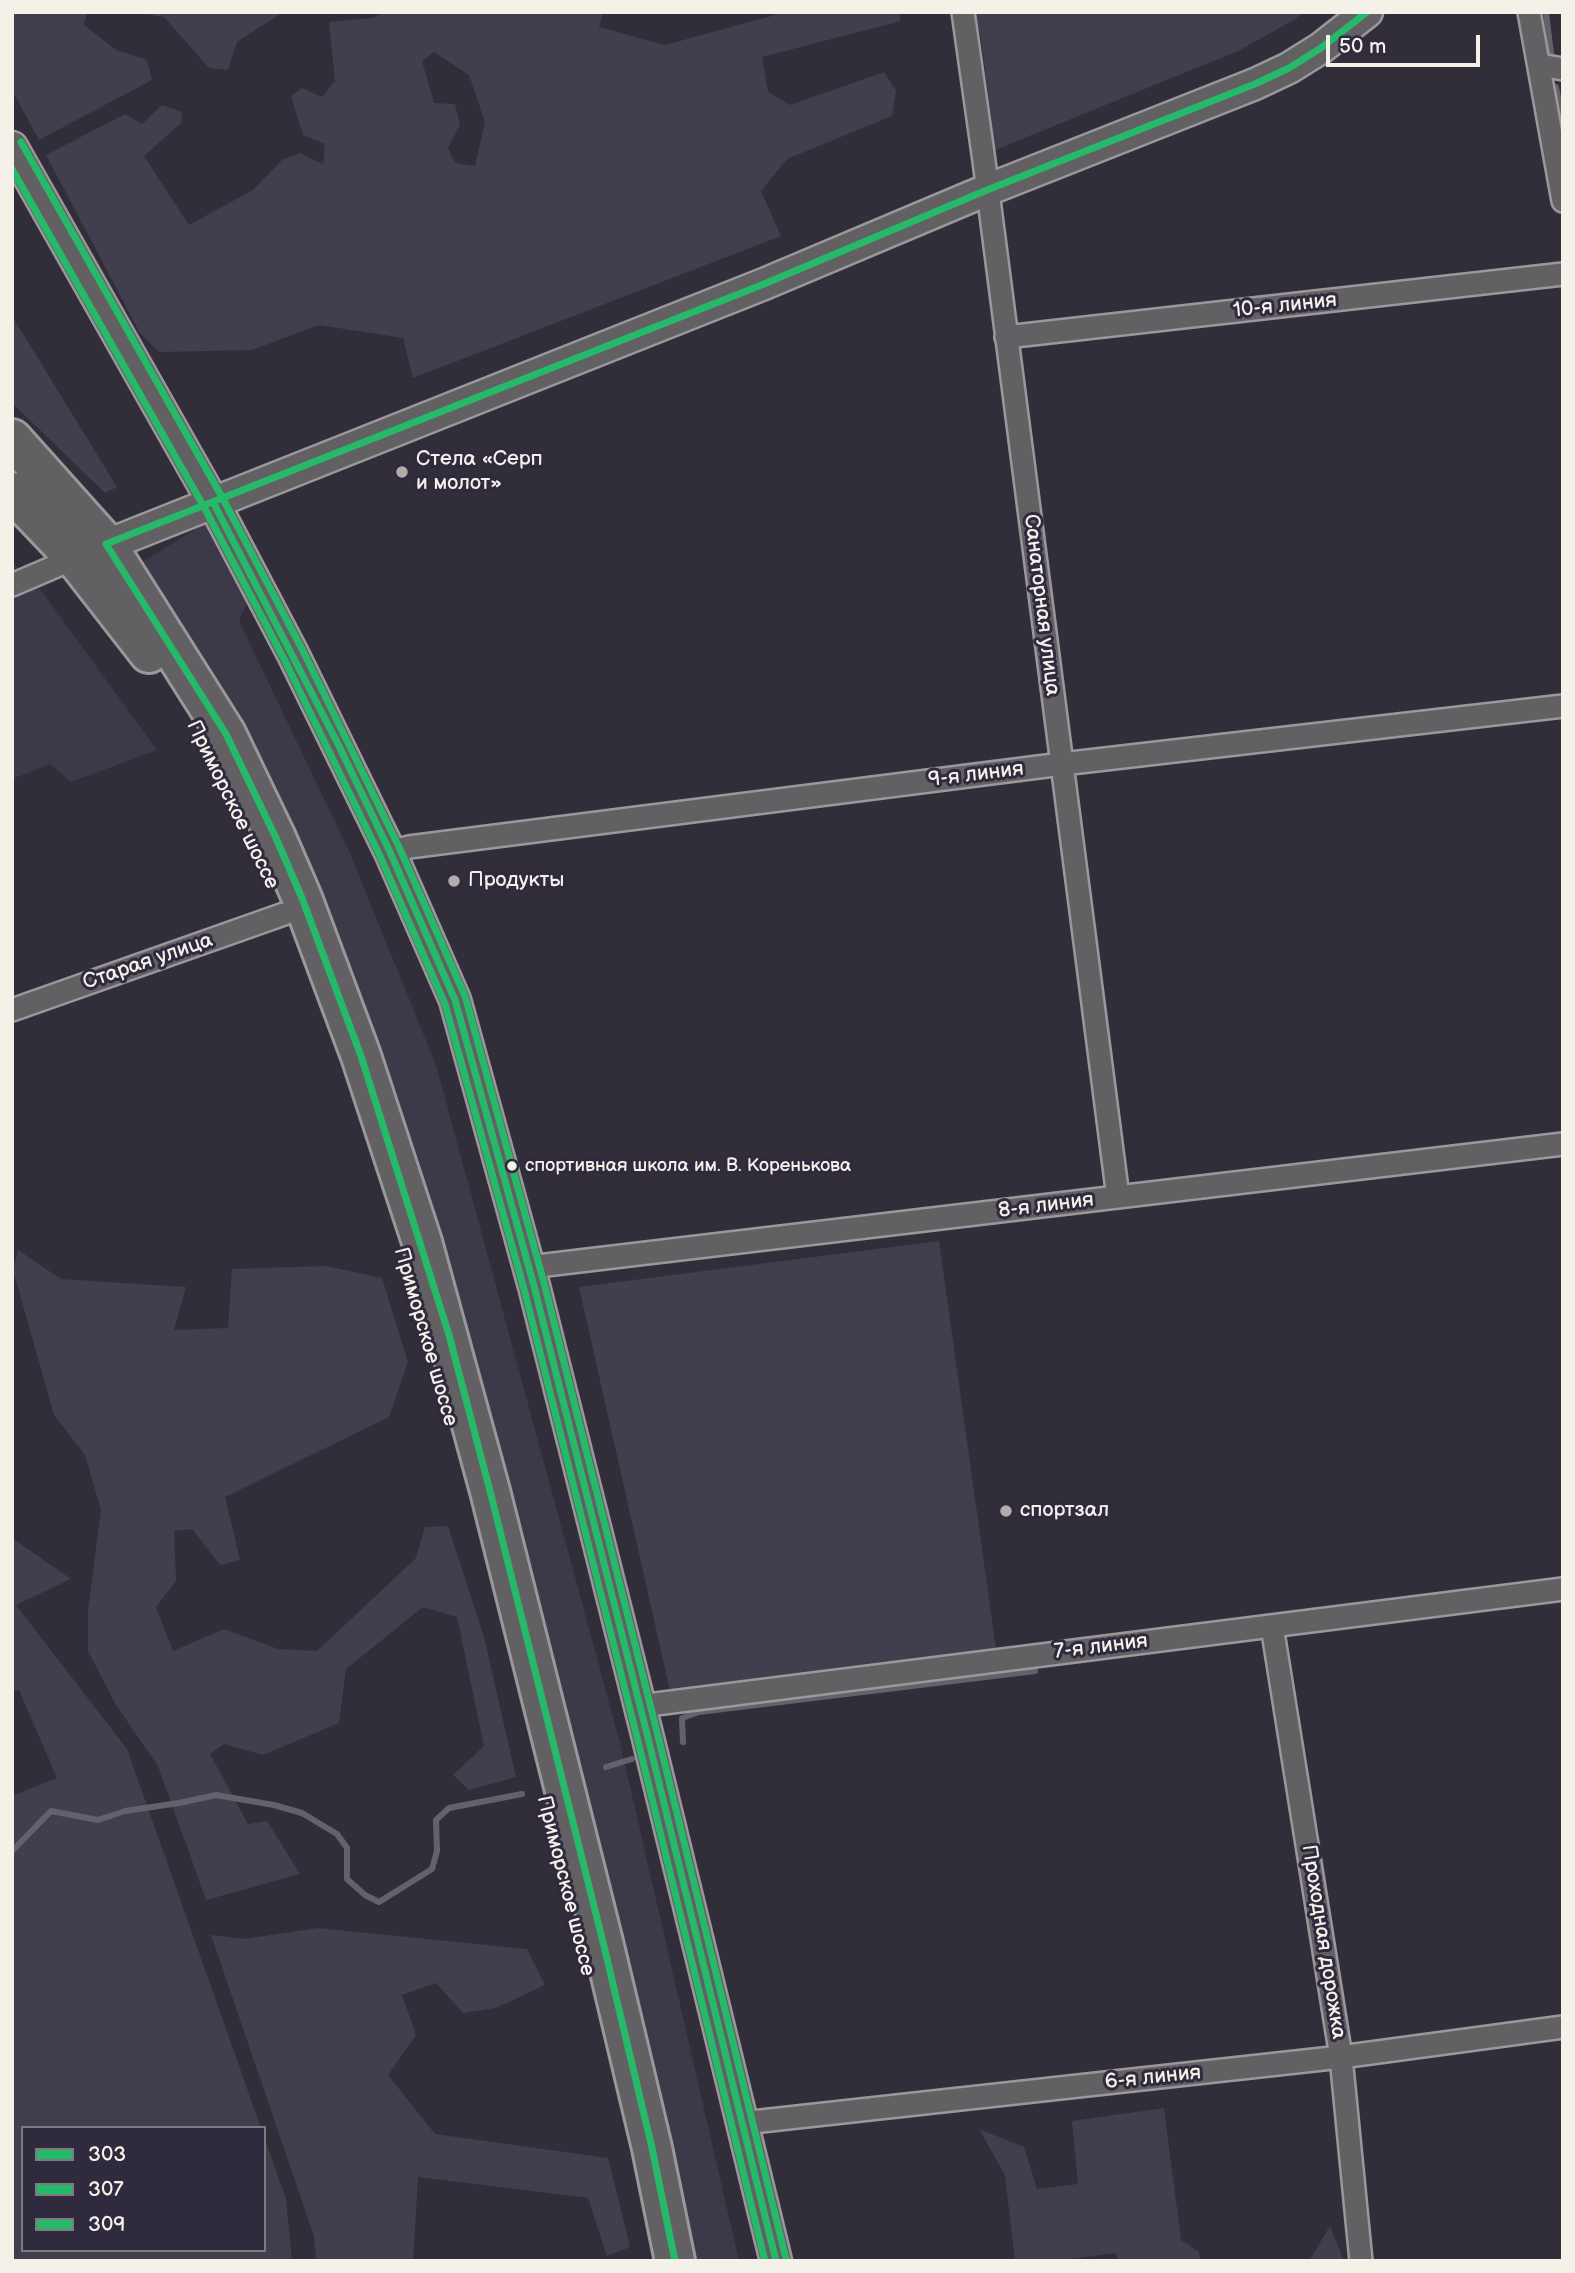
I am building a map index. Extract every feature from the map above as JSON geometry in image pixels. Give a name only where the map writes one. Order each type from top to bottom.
[{"type":"highway","name":"Приморское шоссе","points":[[12,439],[226,734],[302,898],[361,1056],[445,1321],[490,1491],[606,1955],[652,2148],[675,2261]]},
{"type":"highway","name":"Приморское шоссе","points":[[12,492],[91,551],[207,746],[284,914],[340,1063],[374,1163],[429,1343],[634,2154],[654,2261]]},
{"type":"street","name":"Санаторная улица","points":[[963,12],[1118,1197]]},
{"type":"street","points":[[12,585],[1255,84],[1289,68],[1321,48],[1367,12]]},
{"type":"street","points":[[1529,12],[1563,201]]},
{"type":"street","points":[[1540,65],[1563,69]]},
{"type":"street","points":[[12,147],[213,502],[299,665],[390,852],[455,1000],[529,1267],[776,2261]]},
{"type":"street","name":"10-я линия","points":[[1006,337],[1563,274]]},
{"type":"street","name":"9-я линия","points":[[390,852],[437,843],[1062,764],[1563,706]]},
{"type":"street","name":"Старая улица","points":[[12,1010],[284,914]]},
{"type":"street","name":"8-я линия","points":[[529,1267],[1563,1144]]},
{"type":"street","name":"7-я линия","points":[[640,1706],[1563,1589]]},
{"type":"street","name":"Проходная дорожка","points":[[1272,1626],[1341,2057],[1361,2261]]},
{"type":"street","name":"6-я линия","points":[[743,2123],[1341,2057],[1563,2027]]},
{"type":"shaded area","points":[[12,12],[87,12],[84,25],[116,50],[147,60],[152,80],[39,140],[12,90]]},
{"type":"shaded area","points":[[135,12],[283,12],[237,42],[228,70],[209,68],[164,17]]},
{"type":"shaded area","points":[[385,12],[603,12],[599,27],[665,45],[786,12],[899,12],[901,21],[762,57],[768,92],[790,105],[884,72],[896,91],[892,116],[787,159],[761,191],[781,236],[413,378],[403,338],[319,325],[252,350],[159,352],[140,333],[46,155],[125,114],[142,124],[162,105],[182,112],[181,123],[144,156],[189,225],[253,190],[282,160],[300,153],[323,164],[325,144],[303,135],[291,96],[302,88],[322,97],[335,81],[329,22],[373,18]],"holes":[[[434,52],[469,75],[485,122],[475,166],[455,163],[448,148],[460,125],[455,104],[434,103],[422,61]]]},
{"type":"shaded area","points":[[976,12],[1304,12],[1238,51],[995,150]]},
{"type":"shaded area","points":[[12,316],[117,487],[105,493],[12,403]]},
{"type":"shaded area","points":[[207,522],[250,595],[239,621],[349,851],[436,1065],[620,1743],[739,2261],[687,2261],[434,1239],[136,566]]},
{"type":"shaded area","points":[[12,562],[43,593],[157,750],[71,782],[50,764],[12,779]]},
{"type":"shaded area","points":[[939,1241],[996,1649],[670,1691],[579,1287]]},
{"type":"shaded area","points":[[18,1250],[61,1279],[186,1287],[174,1330],[228,1328],[232,1269],[326,1266],[382,1278],[408,1362],[389,1417],[225,1497],[240,1560],[220,1565],[192,1529],[174,1531],[176,1581],[156,1607],[173,1651],[224,1629],[278,1649],[317,1651],[416,1558],[425,1527],[448,1526],[484,1637],[516,1777],[469,1790],[453,1775],[484,1746],[457,1617],[423,1607],[346,1669],[339,1723],[263,1755],[224,1744],[210,1754],[248,1824],[267,1821],[300,1874],[206,1900],[158,1766],[116,1705],[88,1651],[88,1610],[101,1510],[85,1455],[54,1415],[13,1270]]},
{"type":"shaded area","points":[[12,1538],[71,1579],[16,1605],[127,1749],[260,2126],[21,2126],[21,2252],[266,2252],[266,2143],[286,2199],[292,2261],[12,2261],[12,1796],[57,1778],[19,1690],[12,1691]]},
{"type":"shaded area","points":[[318,1928],[527,1949],[545,1985],[496,2008],[463,2013],[436,1983],[402,1995],[416,2035],[388,2075],[435,2134],[608,2158],[630,2247],[607,2256],[588,2198],[418,2177],[413,2259],[416,2261],[316,2261],[314,2236],[211,1935],[244,1939]]},
{"type":"shaded area","points":[[1164,2108],[1181,2240],[1199,2252],[1200,2261],[1118,2261],[1116,2253],[1056,2261],[1015,2261],[1005,2175],[979,2129],[1024,2147],[1037,2189],[1078,2184],[1072,2121]]},
{"type":"shaded area","points":[[1330,2226],[1344,2261],[1309,2261]]},
{"type":"waterway","points":[[1546,12],[1552,62]]},
{"type":"waterway","points":[[1556,87],[1563,125]]},
{"type":"waterway","points":[[683,1742],[682,1718],[699,1712],[1035,1671]]},
{"type":"waterway","points":[[606,1767],[632,1759]]},
{"type":"waterway","points":[[12,1851],[51,1811],[98,1820],[125,1811],[216,1795],[302,1813],[337,1834],[347,1848],[347,1879],[365,1895],[379,1902],[432,1869],[437,1851],[436,1820],[449,1808],[522,1794]]},
{"type":"transit line","name":"303","points":[[675,2261],[652,2148],[603,1942],[490,1491],[449,1335],[361,1056],[302,898],[226,734],[106,544],[764,284],[987,190],[1255,84],[1289,68],[1321,48],[1367,12]]},
{"type":"transit line","name":"309","points":[[21,142],[222,497],[302,649],[399,847],[465,996],[544,1283],[786,2259]]},
{"type":"transit line","name":"307","points":[[12,169],[204,507],[284,659],[380,856],[445,1004],[524,1289],[765,2261]]},
{"type":"transit line","name":"303","points":[[213,502],[338,744],[390,852],[455,1000],[534,1286],[776,2261]]},
{"type":"place","name":"Стела «Серп и молот»","points":[[402,472]]},
{"type":"place","name":"Продукты","points":[[454,881]]},
{"type":"place","name":"спортивная школа им. В. Коренькова","points":[[512,1166]]},
{"type":"place","name":"спортзал","points":[[1006,1511]]}]
